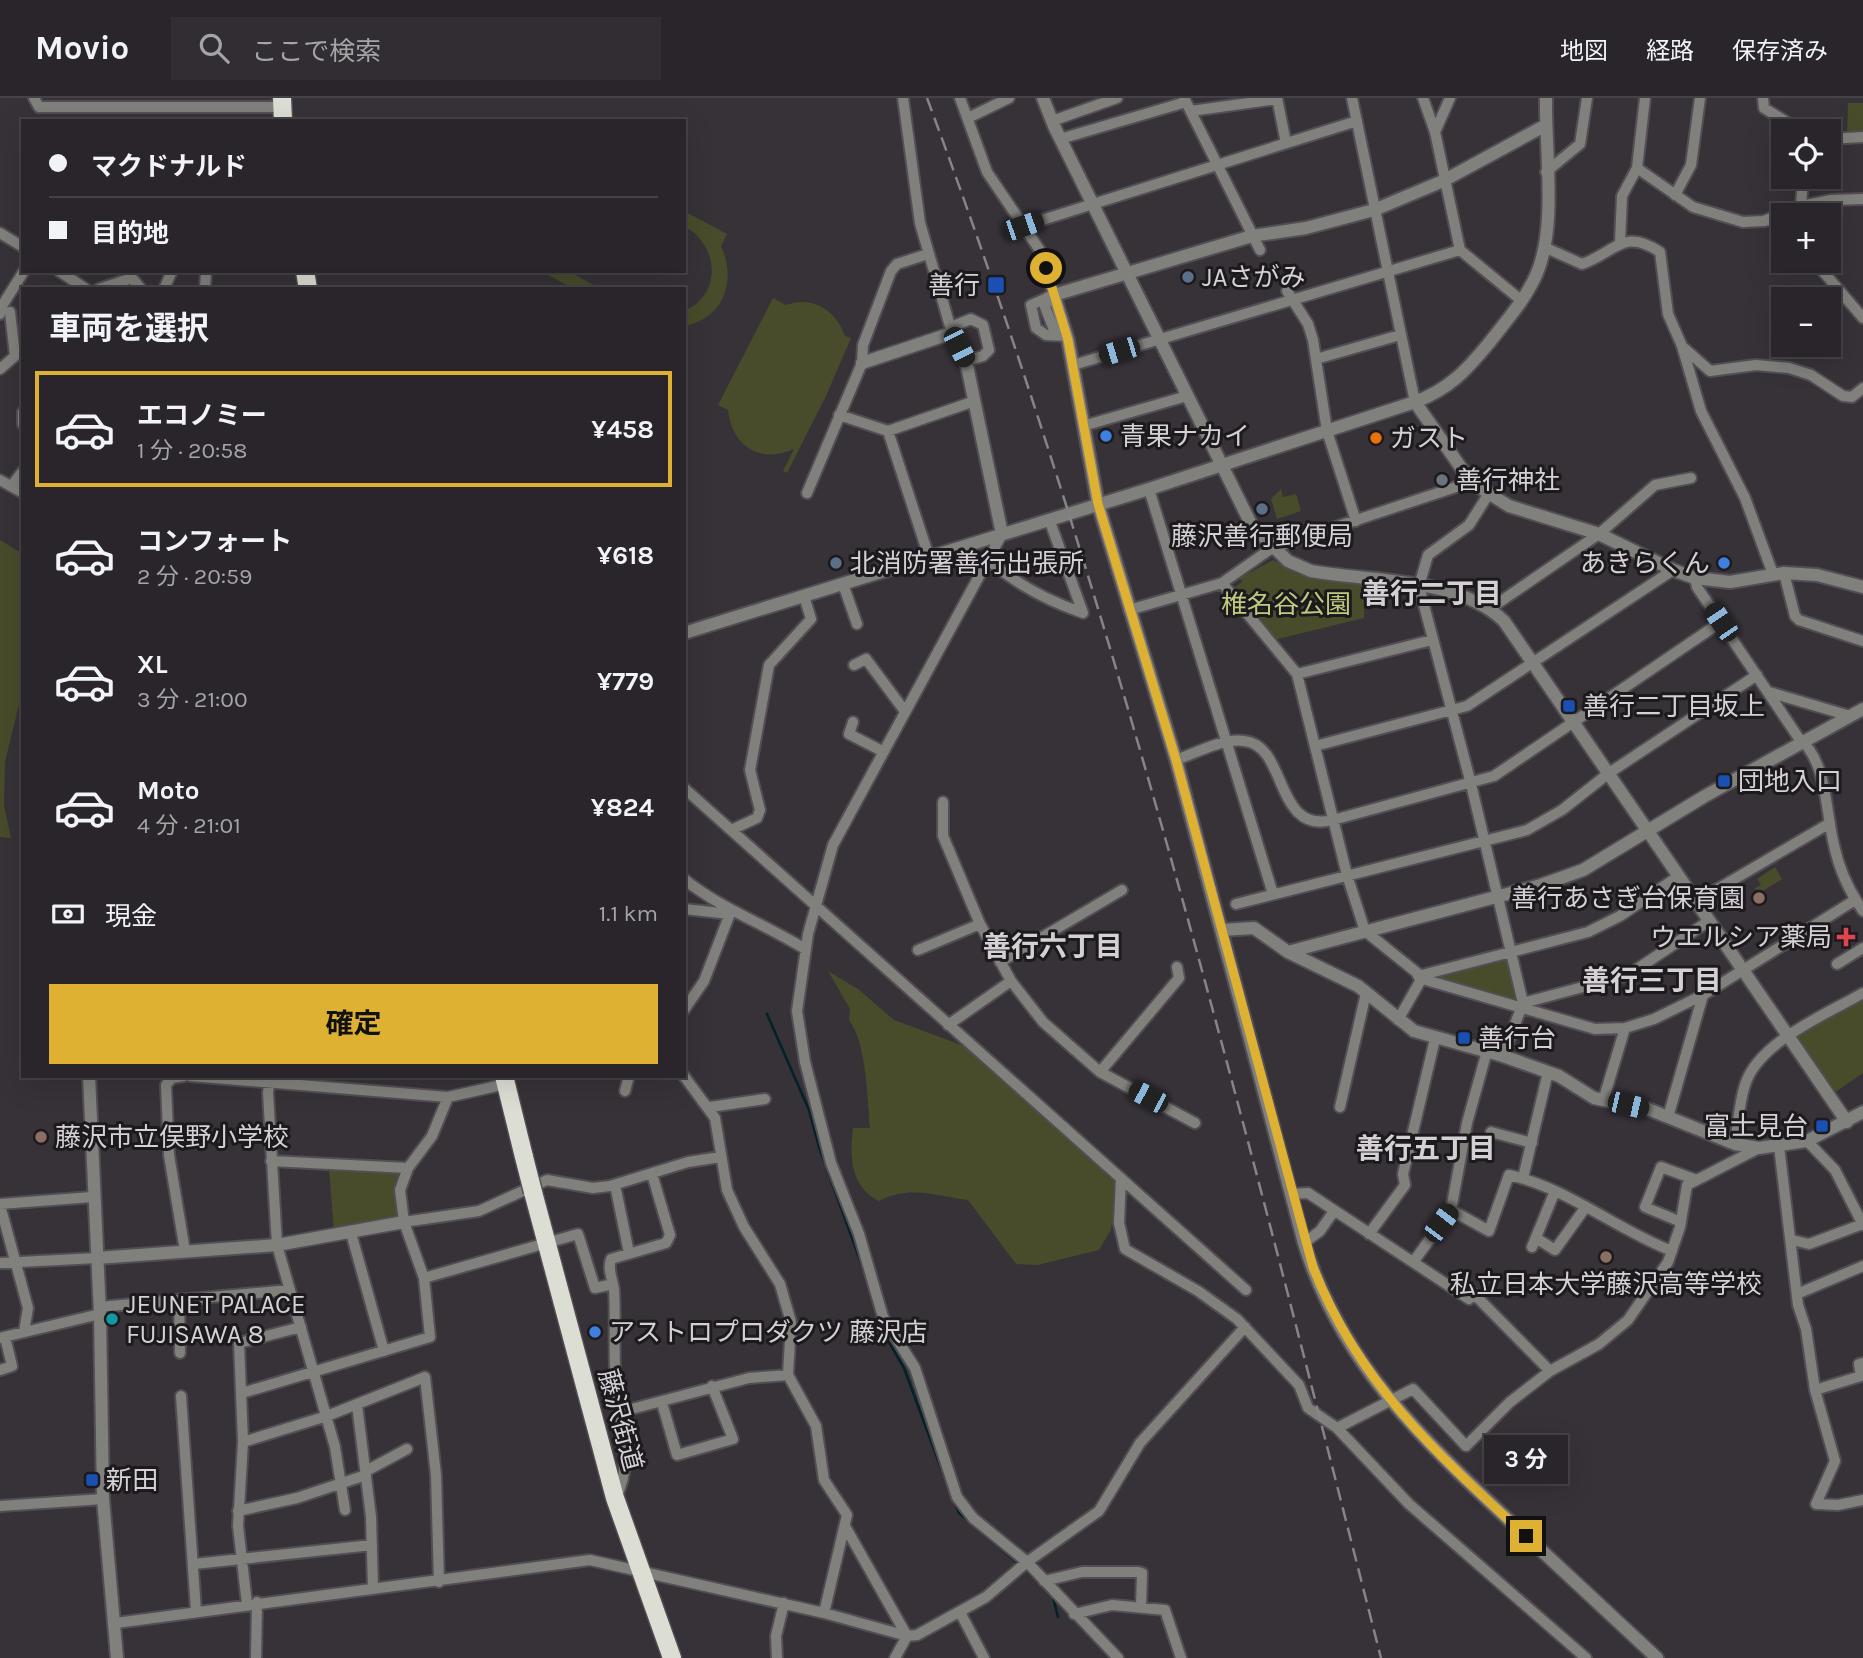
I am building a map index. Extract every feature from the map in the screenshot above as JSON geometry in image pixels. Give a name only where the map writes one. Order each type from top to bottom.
[{"type":"highway","name":"藤沢街道","points":[[505,1080],[615,1497],[672,1658]]},
{"type":"street","points":[[34,98],[39,107],[75,103],[216,103],[283,109]]},
{"type":"street","points":[[903,98],[915,197],[928,254],[951,330],[966,361],[972,402],[1002,534],[833,845],[814,905],[797,1011],[803,1052],[827,1152],[859,1234],[883,1317],[915,1368],[957,1497],[973,1518],[1027,1562],[1118,1658]]},
{"type":"street","points":[[960,98],[987,172],[1041,252],[1061,336],[1073,365],[1098,504],[1176,760],[1304,1242],[1329,1308],[1390,1402],[1443,1458],[1657,1658]]},
{"type":"street","points":[[968,118],[1009,98]]},
{"type":"street","points":[[1043,98],[1060,139],[1094,202],[1220,466],[1252,526],[1288,561],[1311,571],[1464,594],[1491,608],[1504,621],[1847,1122]]},
{"type":"street","points":[[1052,121],[1117,98]]},
{"type":"street","points":[[1060,139],[1187,104],[1277,98],[1286,143]]},
{"type":"street","points":[[1352,98],[1415,401],[1471,482],[1509,506],[1599,534],[1695,578],[1730,582],[1778,573],[1817,575],[1863,587]]},
{"type":"street","points":[[1423,98],[1435,132],[1443,181],[1460,250],[1522,301]]},
{"type":"street","points":[[1435,132],[1450,98]]},
{"type":"street","points":[[686,632],[1149,489],[1415,401],[1451,385],[1465,373],[1522,301],[1537,273],[1544,247],[1546,98]]},
{"type":"street","points":[[1546,172],[1580,144],[1587,98]]},
{"type":"street","points":[[1620,242],[1622,196],[1637,168],[1645,98]]},
{"type":"street","points":[[1675,195],[1693,158],[1700,98]]},
{"type":"street","points":[[1763,98],[1764,108],[1782,119]]},
{"type":"street","points":[[1187,104],[1260,250]]},
{"type":"street","points":[[1023,226],[1357,121]]},
{"type":"street","points":[[1061,336],[1040,333],[1031,311],[1031,305],[1037,300],[1252,236],[1306,228],[1374,210],[1443,181],[1546,125]]},
{"type":"street","points":[[1841,138],[1863,137]]},
{"type":"street","points":[[1637,168],[1699,210],[1722,214],[1743,222],[1770,219]]},
{"type":"street","points":[[1816,203],[1863,199]]},
{"type":"street","points":[[0,233],[21,246]]},
{"type":"street","points":[[1544,247],[1582,264],[1595,260],[1620,242],[1643,242],[1660,252],[1668,314],[1682,346],[1700,411],[1749,508],[1795,616],[1799,620],[1863,641]]},
{"type":"street","points":[[1073,365],[1289,296],[1460,250]]},
{"type":"street","points":[[807,493],[862,363],[863,345],[891,271],[897,264],[928,254]]},
{"type":"street","points":[[0,369],[15,356],[2,306],[23,273]]},
{"type":"street","points":[[1824,273],[1863,318]]},
{"type":"street","points":[[105,287],[132,278],[139,287]]},
{"type":"street","points":[[1289,296],[1308,324],[1327,431],[1356,522]]},
{"type":"street","points":[[862,363],[951,330],[971,319],[983,325],[989,350],[983,356],[966,361]]},
{"type":"street","points":[[1316,359],[1400,335]]},
{"type":"street","points":[[1682,346],[1710,371],[1756,366],[1783,367],[1804,372],[1843,396],[1852,397],[1863,388]]},
{"type":"street","points":[[1083,426],[1187,396]]},
{"type":"street","points":[[839,415],[888,431],[972,402]]},
{"type":"street","points":[[888,431],[929,556]]},
{"type":"street","points":[[12,485],[21,474]]},
{"type":"street","points":[[1491,608],[1599,534],[1654,485],[1691,478]]},
{"type":"street","points":[[0,480],[21,492]]},
{"type":"street","points":[[1129,610],[1222,583],[1272,548],[1471,482]]},
{"type":"street","points":[[1149,489],[1184,594],[1273,894]]},
{"type":"street","points":[[1488,495],[1469,525],[1428,555],[1419,586],[1471,784],[1522,1005],[1503,1056]]},
{"type":"street","points":[[988,560],[1005,574],[1051,602],[1083,613],[1049,519]]},
{"type":"street","points":[[1315,746],[1467,706],[1673,570]]},
{"type":"street","points":[[1695,578],[1697,587],[1804,742],[1816,764],[1839,862],[1855,900],[1863,911]]},
{"type":"street","points":[[1222,583],[1297,674],[1347,875],[1365,931],[1420,977],[1522,1005],[1595,1029],[1625,1028],[1654,1019],[1703,995],[1855,900]]},
{"type":"street","points":[[843,584],[858,624]]},
{"type":"street","points":[[732,830],[757,818],[760,810],[750,770],[769,665],[811,619],[804,596]]},
{"type":"street","points":[[1176,760],[1228,742],[1252,743],[1268,755],[1286,797],[1304,815],[1320,822],[1334,820],[1471,784],[1511,765],[1572,719],[1721,622]]},
{"type":"street","points":[[1297,674],[1432,640]]},
{"type":"street","points":[[854,665],[866,659],[904,710]]},
{"type":"street","points":[[1236,904],[1511,836],[1545,821],[1609,773],[1757,675]]},
{"type":"street","points":[[1769,692],[1850,716]]},
{"type":"street","points":[[1288,952],[1497,897],[1583,870],[1863,709]]},
{"type":"street","points":[[853,722],[849,734],[882,751]]},
{"type":"street","points":[[686,790],[948,1025],[1076,1135],[1246,1290]]},
{"type":"street","points":[[943,802],[943,836],[980,924],[1011,981],[1042,1022],[1100,1072],[1195,1123]]},
{"type":"street","points":[[1697,901],[1830,823]]},
{"type":"street","points":[[1398,1020],[1420,977],[1605,925],[1679,876]]},
{"type":"street","points":[[686,880],[731,913]]},
{"type":"street","points":[[1000,962],[1122,890]]},
{"type":"street","points":[[686,909],[731,913],[763,923],[805,949]]},
{"type":"street","points":[[686,1007],[704,981],[731,913]]},
{"type":"street","points":[[1522,1005],[1628,975],[1709,921]]},
{"type":"street","points":[[918,950],[980,924]]},
{"type":"street","points":[[1222,930],[1254,928],[1288,952],[1347,979],[1414,1031],[1503,1056],[1548,1072],[1603,1101],[1668,1117],[1735,1144],[1759,1148],[1807,1141],[1863,1112]]},
{"type":"street","points":[[1837,964],[1863,948]]},
{"type":"street","points":[[1100,1072],[1179,978],[1177,967]]},
{"type":"street","points":[[948,1025],[1011,981]]},
{"type":"street","points":[[1340,1107],[1366,993]]},
{"type":"street","points":[[1735,1144],[1745,1084],[1761,1058],[1788,1037],[1863,993]]},
{"type":"street","points":[[1668,1117],[1703,995]]},
{"type":"street","points":[[1603,1101],[1625,1028]]},
{"type":"street","points":[[1369,1234],[1405,1185],[1403,1174],[1435,1039]]},
{"type":"street","points":[[1414,1261],[1451,1210],[1467,1123],[1487,1051]]},
{"type":"street","points":[[1524,1178],[1548,1072]]},
{"type":"street","points":[[89,1078],[92,1197],[99,1311],[103,1499],[117,1658]]},
{"type":"street","points":[[173,1078],[166,1085],[170,1155],[185,1251]]},
{"type":"street","points":[[230,1078],[449,1097],[505,1080]]},
{"type":"street","points":[[625,1091],[628,1078]]},
{"type":"street","points":[[686,1078],[710,1107],[719,1134],[720,1157],[727,1190],[736,1211],[780,1284],[791,1322],[788,1375],[816,1426],[824,1480],[847,1515],[824,1613]]},
{"type":"street","points":[[269,1080],[277,1245],[327,1416],[345,1510]]},
{"type":"street","points":[[242,1392],[430,1337],[424,1278],[404,1222],[400,1190],[408,1168],[432,1136],[449,1097]]},
{"type":"street","points":[[710,1107],[765,1099]]},
{"type":"street","points":[[1491,1132],[1532,1143]]},
{"type":"street","points":[[1792,1240],[1809,1244],[1863,1224],[1835,1170],[1807,1141]]},
{"type":"street","points":[[1779,1146],[1797,1294],[1815,1390],[1835,1461],[1816,1504],[1838,1505],[1863,1500]]},
{"type":"street","points":[[1337,1428],[1413,1389],[1466,1446],[1510,1402],[1550,1371],[1599,1344],[1628,1320],[1656,1284],[1672,1251],[1681,1222],[1684,1192],[1694,1179],[1759,1148]]},
{"type":"street","points":[[0,1263],[277,1245],[480,1211],[547,1180],[593,1188],[615,1185],[688,1162],[720,1157]]},
{"type":"street","points":[[271,1160],[408,1168]]},
{"type":"street","points":[[1681,1222],[1645,1207],[1661,1167],[1694,1179]]},
{"type":"street","points":[[615,1497],[622,1487],[625,1466],[616,1386],[613,1284],[608,1266],[611,1259],[666,1242],[670,1235],[652,1174]]},
{"type":"street","points":[[1451,1210],[1489,1231],[1509,1175],[1555,1191],[1635,1236],[1672,1251]]},
{"type":"street","points":[[1121,1178],[1120,1232],[1125,1249],[1198,1291],[1245,1327],[1299,1385],[1308,1408],[1337,1428],[1409,1504],[1586,1658]]},
{"type":"street","points":[[615,1185],[629,1253]]},
{"type":"street","points":[[1555,1191],[1534,1243],[1555,1250],[1586,1208]]},
{"type":"street","points":[[1291,1194],[1308,1193],[1469,1299],[1474,1294],[1550,1371]]},
{"type":"street","points":[[24,1332],[28,1308],[18,1262],[9,1244],[0,1205],[92,1197]]},
{"type":"street","points":[[1304,1242],[1320,1231],[1334,1211]]},
{"type":"street","points":[[351,1233],[384,1351]]},
{"type":"street","points":[[424,1278],[578,1234],[595,1288],[613,1284]]},
{"type":"street","points":[[1797,1294],[1863,1266]]},
{"type":"street","points":[[0,1370],[12,1366],[3,1338],[99,1311],[178,1300],[290,1290]]},
{"type":"street","points":[[178,1300],[180,1353]]},
{"type":"street","points":[[256,1658],[252,1603],[240,1558],[238,1511],[243,1442],[239,1343],[301,1327]]},
{"type":"street","points":[[116,1623],[590,1560],[784,1603],[907,1636],[917,1635],[961,1614],[986,1597],[1027,1562],[1106,1503],[1140,1443],[1245,1327]]},
{"type":"street","points":[[1815,1390],[1861,1376],[1858,1364],[1863,1363]]},
{"type":"street","points":[[620,1412],[662,1403],[712,1386],[749,1378],[788,1375]]},
{"type":"street","points":[[243,1442],[327,1416],[425,1377],[428,1382],[436,1475],[439,1582]]},
{"type":"street","points":[[662,1403],[677,1455],[733,1439],[712,1386]]},
{"type":"street","points":[[181,1395],[195,1611]]},
{"type":"street","points":[[357,1405],[366,1473],[373,1588]]},
{"type":"street","points":[[238,1511],[297,1498],[366,1473],[407,1449]]},
{"type":"street","points":[[0,1506],[103,1499]]},
{"type":"street","points":[[846,1528],[907,1636]]},
{"type":"street","points":[[194,1564],[372,1545]]},
{"type":"street","points":[[1044,1581],[1082,1572],[1142,1573],[1141,1607]]},
{"type":"street","points":[[777,1658],[776,1636],[784,1603]]},
{"type":"street","points":[[1074,1614],[1112,1605],[1165,1610],[1181,1658]]},
{"type":"street","points":[[961,1614],[984,1658]]},
{"type":"street","points":[[895,1658],[907,1636]]},
{"type":"green space","points":[[1848,103],[1863,103],[1863,133],[1847,134]]},
{"type":"green space","points":[[686,212],[727,234],[721,246],[726,259],[727,284],[718,307],[698,322],[686,325],[686,310],[706,293],[711,281],[709,256],[704,244],[686,227]]},
{"type":"green space","points":[[545,273],[572,273],[597,287],[570,287]]},
{"type":"green space","points":[[773,298],[786,305],[805,302],[822,307],[836,319],[845,336],[851,338],[826,396],[787,473],[783,471],[794,449],[770,454],[750,449],[735,434],[728,410],[718,405]]},
{"type":"green space","points":[[1281,489],[1283,497],[1296,494],[1301,511],[1277,519],[1271,499]]},
{"type":"green space","points":[[0,540],[21,553],[21,696],[5,762],[4,805],[11,838],[0,837]]},
{"type":"green space","name":"椎名谷公園","points":[[1273,560],[1298,574],[1365,585],[1364,618],[1274,640],[1232,589],[1242,582],[1240,578]]},
{"type":"green space","points":[[1775,867],[1782,879],[1758,894],[1755,888],[1761,885],[1757,879]]},
{"type":"green space","points":[[1509,959],[1518,1002],[1433,978],[1433,976]]},
{"type":"green space","points":[[828,971],[858,989],[894,1020],[964,1046],[1117,1184],[1111,1230],[1099,1250],[1038,1265],[1016,1264],[968,1200],[912,1193],[890,1196],[879,1201],[863,1188],[854,1170],[851,1150],[853,1128],[870,1128],[863,1057],[849,1020],[850,1009]]},
{"type":"green space","points":[[1863,998],[1863,1073],[1834,1093],[1796,1037]]},
{"type":"green space","points":[[329,1169],[401,1173],[396,1192],[396,1223],[334,1233]]},
{"type":"waterway","points":[[767,1014],[809,1110],[819,1147],[864,1271]]},
{"type":"waterway","points":[[878,1318],[904,1368],[951,1495]]},
{"type":"waterway","points":[[954,1501],[959,1513],[1019,1564]]},
{"type":"waterway","points":[[1024,1568],[1039,1582]]},
{"type":"waterway","points":[[1053,1597],[1058,1617]]},
{"type":"railway","points":[[927,98],[995,289],[1059,482],[1118,676],[1228,1068],[1381,1658]]},
{"type":"place","name":"JAさがみ","points":[[1188,277]]},
{"type":"place","name":"善行","points":[[996,285]]},
{"type":"place","name":"青果ナカイ","points":[[1106,436]]},
{"type":"place","name":"ガスト","points":[[1376,438]]},
{"type":"place","name":"善行神社","points":[[1442,480]]},
{"type":"place","name":"藤沢善行郵便局","points":[[1262,509]]},
{"type":"place","name":"北消防署善行出張所","points":[[836,563]]},
{"type":"place","name":"あきらくん","points":[[1724,563]]},
{"type":"place","name":"善行二丁目坂上","points":[[1569,706]]},
{"type":"place","name":"団地入口","points":[[1724,781]]},
{"type":"place","name":"善行あさぎ台保育園","points":[[1759,898]]},
{"type":"place","name":"ウエルシア薬局","points":[[1846,937]]},
{"type":"place","name":"善行台","points":[[1464,1038]]},
{"type":"place","name":"富士見台","points":[[1822,1126]]},
{"type":"place","name":"藤沢市立俣野小学校","points":[[41,1137]]},
{"type":"place","name":"私立日本大学藤沢高等学校","points":[[1606,1257]]},
{"type":"place","name":"JEUNET PALACE FUJISAWA 8","points":[[112,1319]]},
{"type":"place","name":"アストロプロダクツ 藤沢店","points":[[595,1332]]},
{"type":"place","name":"新田","points":[[92,1480]]},
{"type":"district","name":"善行二丁目","points":[[1432,593]]},
{"type":"district","name":"善行六丁目","points":[[1053,946]]},
{"type":"district","name":"善行三丁目","points":[[1652,980]]},
{"type":"district","name":"善行五丁目","points":[[1426,1148]]},
{"type":"route","points":[[1046,268],[1068,340],[1098,504],[1176,760],[1304,1242],[1313,1267],[1329,1308],[1390,1402],[1417,1433],[1526,1536]]}]
